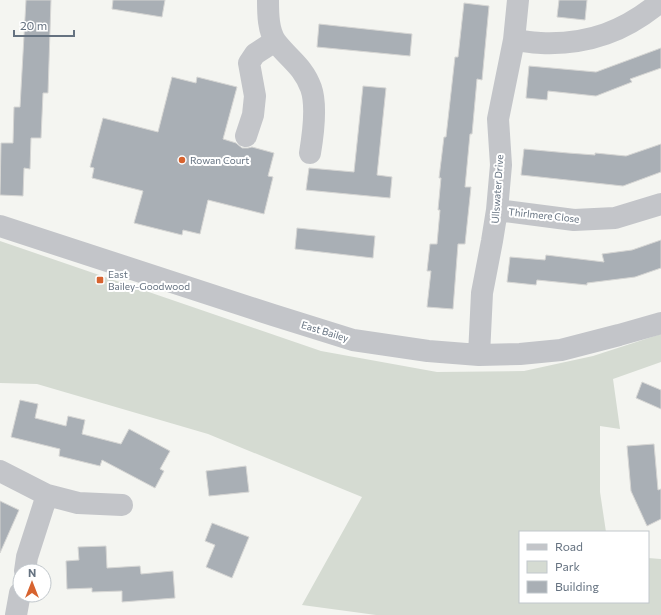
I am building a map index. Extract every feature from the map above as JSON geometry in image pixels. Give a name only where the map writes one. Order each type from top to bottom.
[{"type":"street","points":[[268,0],[268,18],[275,40],[302,69],[312,89],[314,130],[310,153]]},
{"type":"street","name":"Ullswater Drive","points":[[479,355],[482,293],[497,210],[500,165],[498,119],[514,40],[518,0]]},
{"type":"street","points":[[514,40],[541,43],[576,41],[601,36],[626,26],[648,12],[661,1]]},
{"type":"street","points":[[246,136],[253,115],[256,96],[249,63],[255,54],[275,40]]},
{"type":"street","name":"Thirlmere Close","points":[[497,210],[574,220],[615,218],[661,204]]},
{"type":"street","name":"East Bailey","points":[[0,226],[353,340],[428,351],[479,355],[520,354],[561,350],[661,323]]},
{"type":"street","points":[[0,471],[47,494],[78,502],[122,504]]},
{"type":"street","points":[[26,563],[47,494]]},
{"type":"street","points":[[16,615],[18,603]]},
{"type":"green space","points":[[0,241],[321,351],[437,372],[524,371],[593,356],[661,334],[661,362],[613,379],[620,429],[600,426],[600,492],[606,531],[519,531],[519,603],[649,603],[649,558],[661,559],[661,615],[376,615],[302,605],[362,497],[208,434],[37,384],[0,383]]},
{"type":"building","points":[[26,0],[51,0],[48,93],[43,93],[41,138],[31,138],[30,169],[24,168],[23,196],[0,195],[1,143],[13,143],[14,107],[20,107]]},
{"type":"building","points":[[113,0],[165,0],[162,17],[112,9]]},
{"type":"building","points":[[559,0],[587,0],[585,20],[557,17]]},
{"type":"building","points":[[464,3],[489,6],[482,80],[477,79],[472,134],[470,134],[465,187],[471,187],[465,244],[458,244],[453,309],[427,307],[431,271],[427,271],[430,244],[437,244],[441,178],[439,178],[444,137],[446,137],[455,57],[458,57]]},
{"type":"building","points":[[319,24],[412,34],[410,56],[317,47]]},
{"type":"building","points":[[661,48],[661,68],[630,79],[632,82],[596,96],[548,91],[547,100],[526,98],[529,66],[596,72]]},
{"type":"building","name":"Rowan Court","points":[[172,77],[196,83],[197,77],[237,87],[223,139],[236,143],[242,148],[252,147],[274,153],[268,176],[273,177],[264,214],[208,200],[200,234],[183,230],[182,235],[134,223],[143,191],[92,178],[94,168],[90,167],[103,118],[158,132]]},
{"type":"building","points":[[363,86],[386,88],[377,175],[392,177],[390,198],[306,190],[309,168],[354,172]]},
{"type":"building","points":[[661,144],[661,172],[623,186],[521,175],[524,149],[626,156]]},
{"type":"building","points":[[297,228],[375,236],[373,258],[295,249]]},
{"type":"building","points":[[661,240],[661,268],[635,277],[587,283],[587,285],[537,280],[536,285],[507,282],[510,257],[545,260],[546,255],[604,262],[602,254],[632,250]]},
{"type":"building","points":[[642,382],[661,390],[661,409],[636,398]]},
{"type":"building","points":[[20,400],[38,404],[35,418],[66,426],[68,416],[85,420],[82,434],[121,444],[129,429],[170,451],[160,469],[164,471],[155,488],[102,460],[100,466],[59,456],[60,449],[11,437]]},
{"type":"building","points":[[654,444],[658,490],[661,489],[661,519],[647,526],[631,491],[627,446]]},
{"type":"building","points":[[246,466],[249,492],[209,496],[206,471]]},
{"type":"building","points":[[0,501],[19,510],[0,553]]},
{"type":"building","points":[[212,523],[249,537],[232,578],[206,567],[215,545],[205,541]]},
{"type":"building","points":[[106,546],[107,568],[140,566],[141,574],[173,571],[175,598],[122,602],[122,591],[92,592],[92,588],[67,589],[66,561],[79,560],[78,547]]},
{"type":"place","name":"Rowan Court","points":[[182,160]]},
{"type":"place","name":"East Bailey-Goodwood","points":[[100,280]]}]
